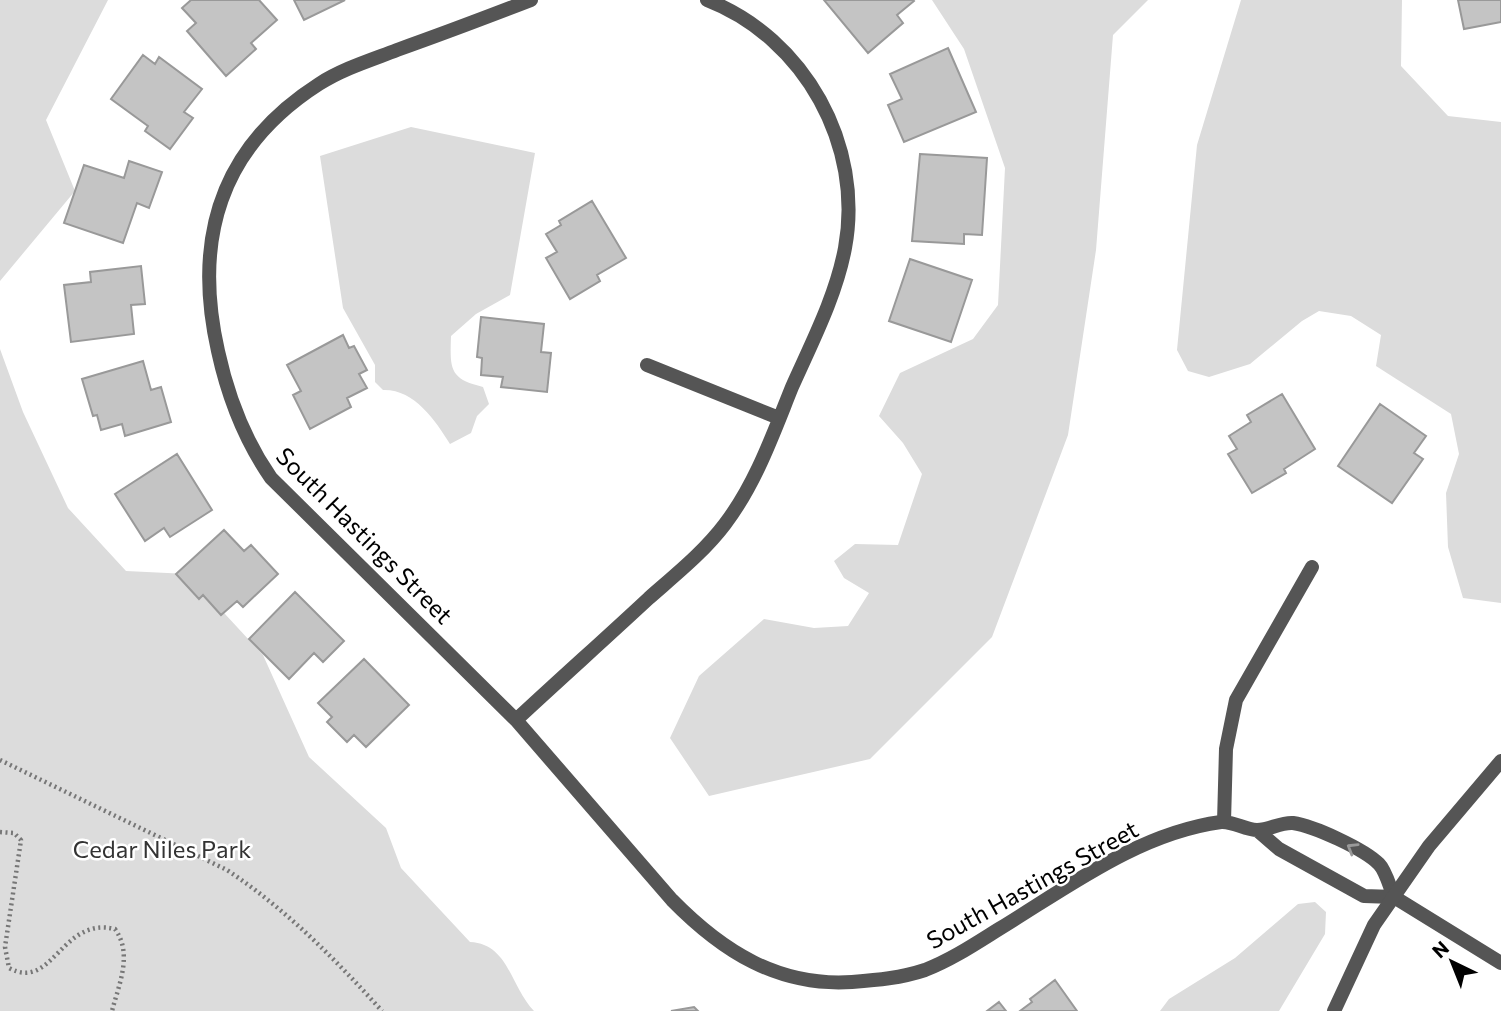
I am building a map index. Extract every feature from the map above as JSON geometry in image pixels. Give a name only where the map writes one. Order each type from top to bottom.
[{"type":"street","name":"South Hastings Street","points":[[531,0],[354,66],[321,82],[290,104],[245,154],[226,187],[212,226],[207,283],[213,328],[230,397],[254,453],[265,470],[292,501],[516,720],[699,928],[732,952],[773,972],[809,982],[885,980],[925,970],[962,952],[1120,855],[1164,837],[1224,822],[1257,830],[1291,823],[1321,830],[1379,864],[1394,897]]},
{"type":"street","points":[[516,720],[696,555],[724,525],[753,479],[831,298],[844,249],[850,204],[843,156],[828,113],[804,74],[776,42],[746,20],[707,0]]},
{"type":"street","points":[[647,365],[779,418]]},
{"type":"street","points":[[1224,822],[1226,749],[1236,700],[1312,567]]},
{"type":"street","points":[[1334,1011],[1374,925],[1429,846],[1501,761]]},
{"type":"street","name":"South Hastings Street","points":[[1257,830],[1279,849],[1364,896],[1394,897],[1501,963]]},
{"type":"path","points":[[0,761],[227,870],[256,889],[323,947],[382,1011]]},
{"type":"path","points":[[0,832],[14,833],[21,841],[5,947],[9,968],[20,974],[31,974],[43,968],[67,941],[81,933],[93,928],[114,929],[121,937],[125,960],[112,1011]]},
{"type":"green space","points":[[0,0],[108,0],[46,120],[75,191],[0,281]]},
{"type":"green space","points":[[932,0],[1148,0],[1113,35],[1096,250],[1068,435],[992,637],[870,759],[709,796],[670,738],[699,676],[764,619],[814,628],[848,626],[869,593],[844,578],[834,561],[855,544],[898,545],[922,474],[903,443],[879,416],[900,373],[973,339],[998,305],[1005,168],[964,49]]},
{"type":"green space","points":[[1241,0],[1402,0],[1401,66],[1448,116],[1501,122],[1501,603],[1463,598],[1448,547],[1446,493],[1459,454],[1451,414],[1376,366],[1381,335],[1351,316],[1319,311],[1302,321],[1250,364],[1209,377],[1188,371],[1177,350],[1197,145]]},
{"type":"green space","points":[[411,127],[535,153],[510,295],[476,314],[451,336],[454,371],[464,380],[483,387],[489,404],[477,416],[471,433],[450,444],[438,425],[414,400],[394,391],[383,390],[375,382],[375,365],[343,308],[320,156]]},
{"type":"green space","name":"Cedar Niles Park","points":[[0,349],[23,412],[68,508],[126,571],[188,574],[263,655],[309,757],[386,828],[401,868],[470,942],[493,950],[501,958],[534,1011],[0,1011]]},
{"type":"green space","points":[[1315,902],[1326,912],[1325,934],[1279,1011],[1160,1011],[1169,999],[1235,958],[1298,904]]},
{"type":"building","points":[[191,0],[259,0],[277,20],[251,43],[256,49],[226,76],[187,31],[196,23],[182,8]]},
{"type":"building","points":[[294,0],[345,0],[304,20]]},
{"type":"building","points":[[824,0],[914,1],[897,15],[903,23],[868,53]]},
{"type":"building","points":[[1458,0],[1501,0],[1501,22],[1464,29]]},
{"type":"building","points":[[948,48],[976,112],[904,142],[888,105],[902,99],[890,74]]},
{"type":"building","points":[[143,55],[155,64],[159,57],[202,89],[184,112],[193,118],[170,149],[145,131],[148,126],[111,99]]},
{"type":"building","points":[[920,154],[987,158],[982,235],[964,234],[964,244],[912,241]]},
{"type":"building","points":[[129,161],[162,172],[149,208],[137,203],[123,243],[64,223],[84,165],[124,178]]},
{"type":"building","points":[[592,201],[626,258],[597,275],[600,281],[570,299],[546,258],[557,252],[546,234],[561,225],[559,221]]},
{"type":"building","points":[[910,259],[972,280],[951,342],[889,321]]},
{"type":"building","points":[[141,266],[145,304],[131,305],[134,334],[71,342],[64,285],[91,282],[90,272]]},
{"type":"building","points":[[481,317],[544,324],[541,352],[551,353],[547,392],[501,387],[503,377],[481,375],[482,358],[477,357]]},
{"type":"building","points":[[343,335],[349,348],[354,346],[367,370],[359,374],[367,388],[347,398],[351,407],[310,429],[293,395],[301,391],[287,365]]},
{"type":"building","points":[[143,361],[151,390],[161,387],[171,422],[125,436],[122,424],[101,430],[97,415],[93,416],[82,379]]},
{"type":"building","points":[[1282,394],[1315,449],[1284,469],[1286,473],[1252,493],[1228,454],[1237,449],[1229,436],[1251,422],[1247,415]]},
{"type":"building","points":[[1380,404],[1426,436],[1414,453],[1423,459],[1392,503],[1338,466]]},
{"type":"building","points":[[177,454],[212,510],[170,537],[164,528],[145,541],[115,494]]},
{"type":"building","points":[[224,530],[244,551],[251,545],[278,574],[243,607],[237,601],[221,615],[203,595],[199,599],[176,574]]},
{"type":"building","points":[[295,592],[344,641],[323,662],[314,653],[289,679],[249,639]]},
{"type":"building","points":[[364,659],[409,705],[366,747],[354,735],[347,742],[327,722],[332,717],[318,703]]},
{"type":"building","points":[[1055,980],[1077,1011],[1020,1011],[1032,1002],[1030,999]]},
{"type":"building","points":[[999,1002],[1006,1011],[987,1011]]},
{"type":"building","points":[[694,1007],[698,1011],[671,1011]]}]
